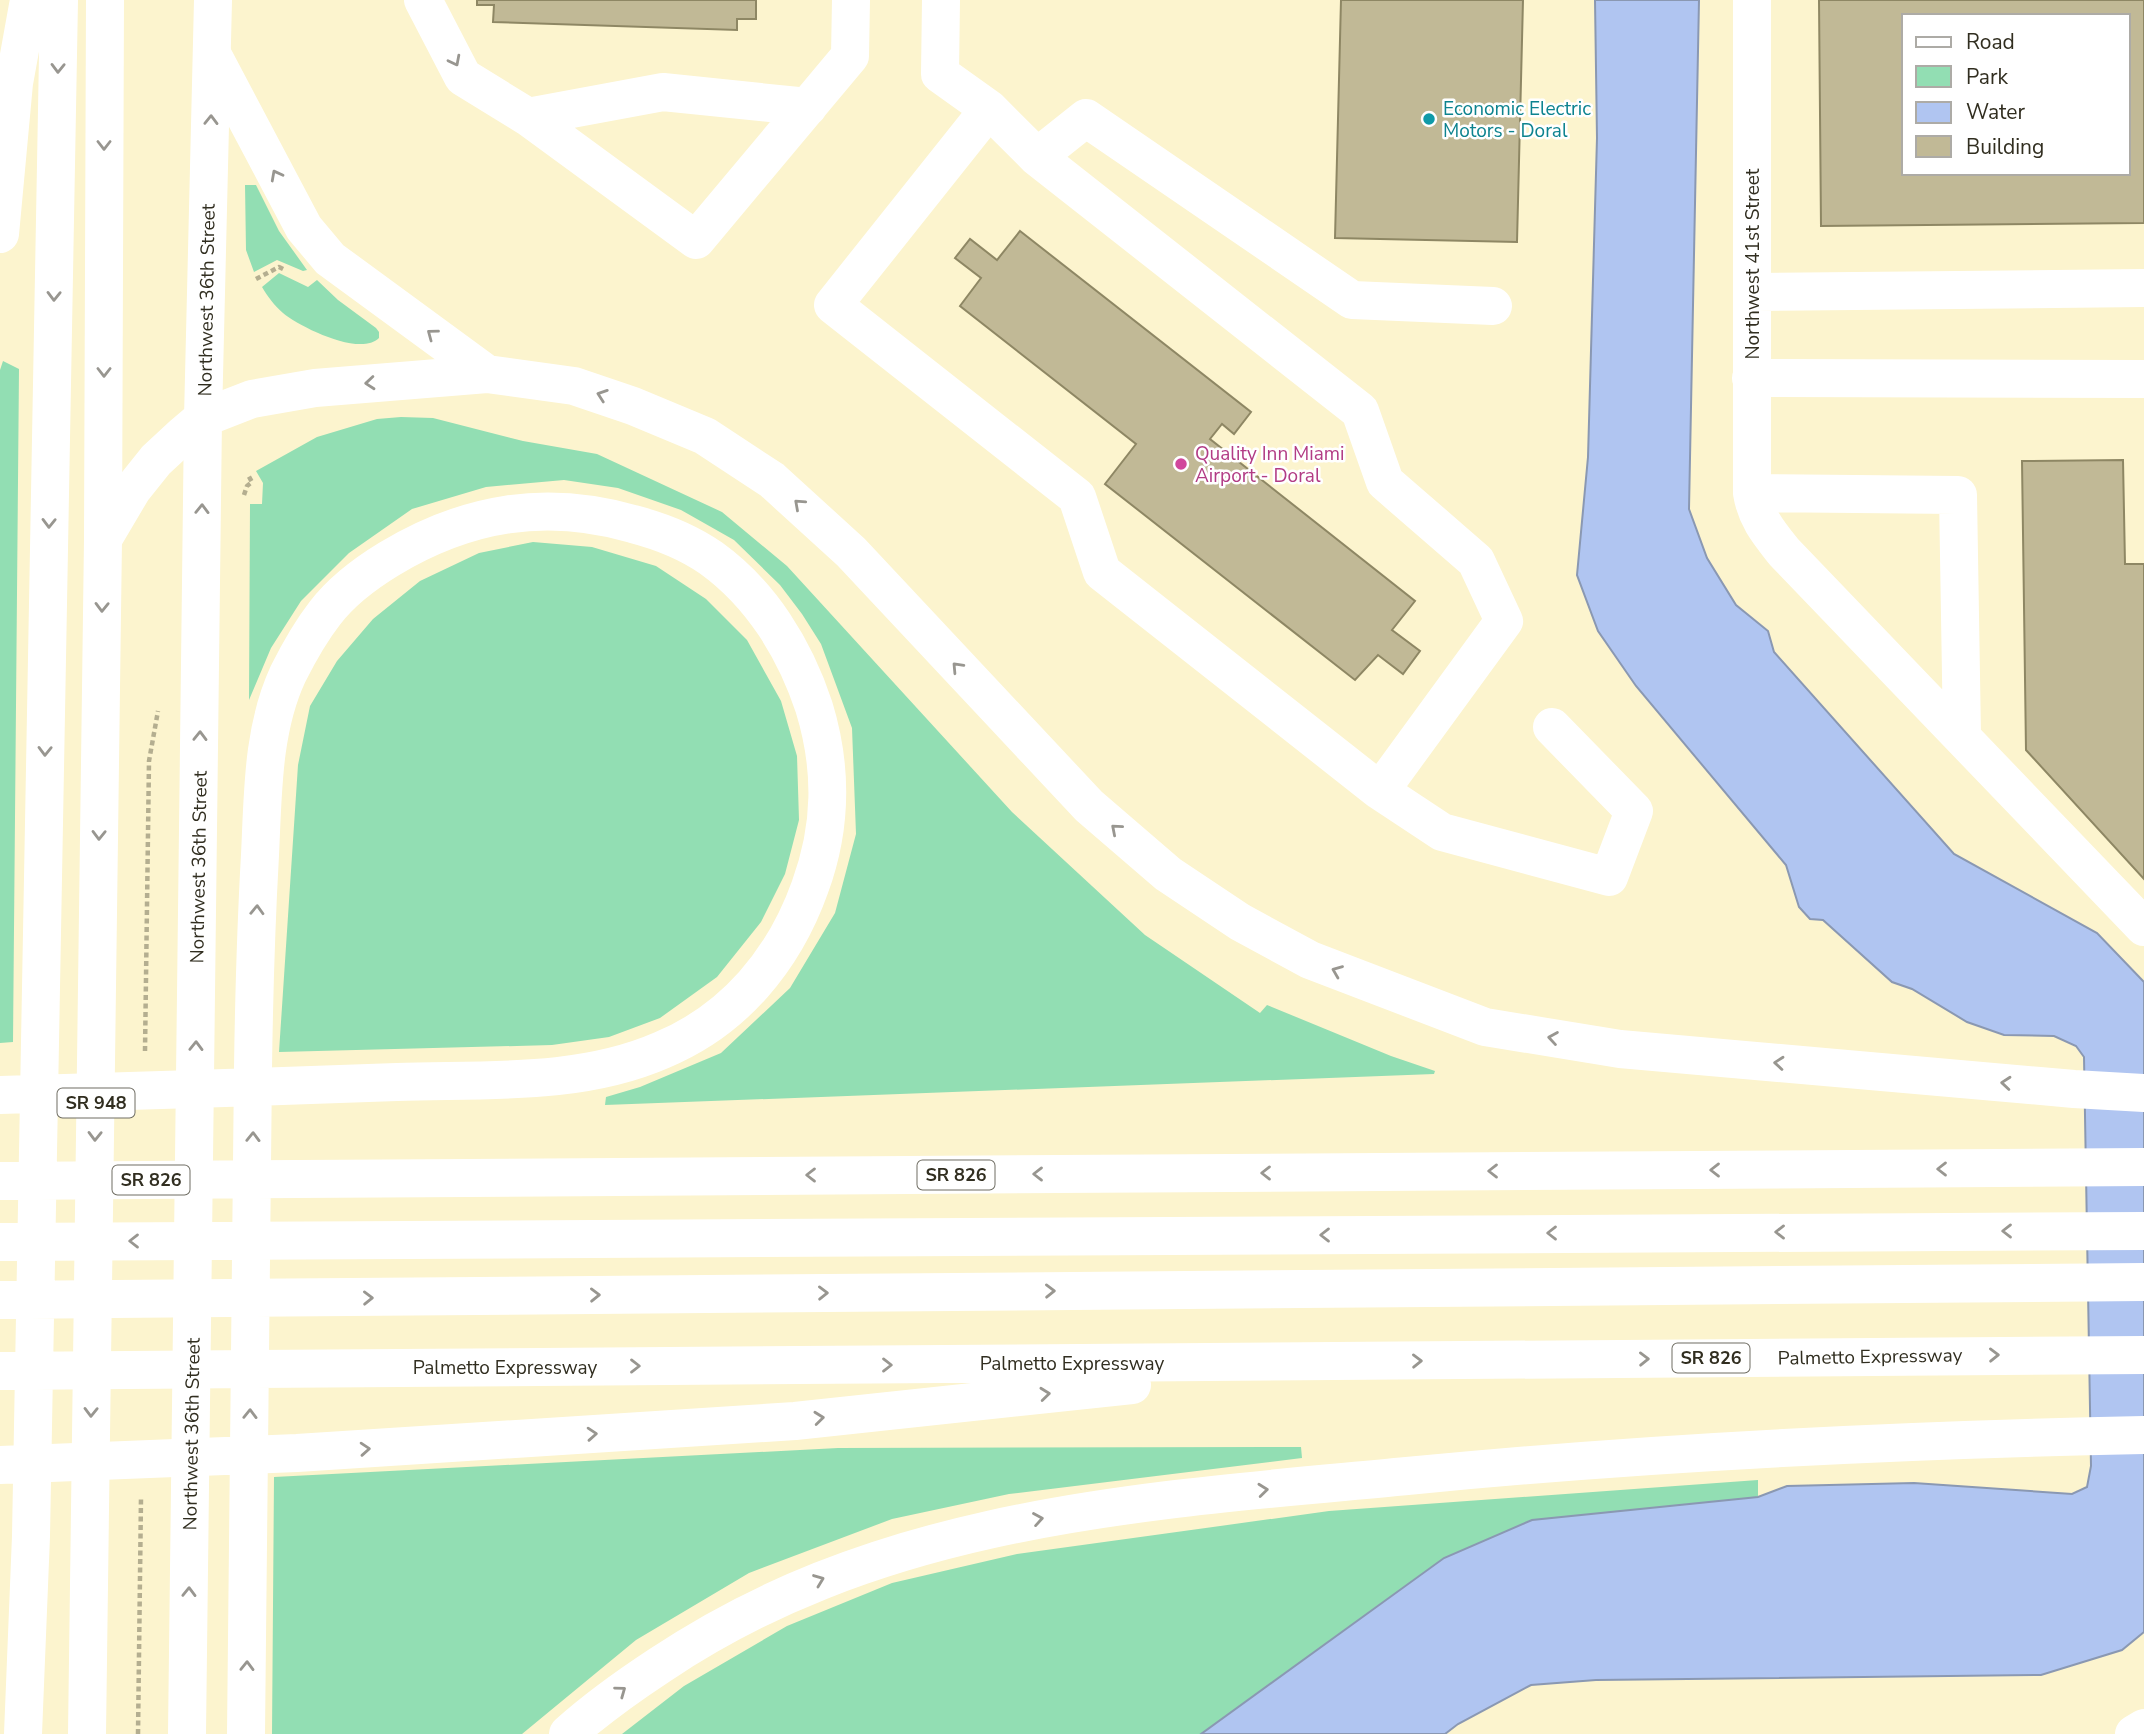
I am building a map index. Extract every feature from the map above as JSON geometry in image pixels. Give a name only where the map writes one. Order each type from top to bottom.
[{"type":"main road","points":[[0,234],[14,83],[29,0]]},
{"type":"main road","points":[[23,1734],[31,1536],[59,0]]},
{"type":"main road","points":[[103,539],[105,0]]},
{"type":"main road","name":"Northwest 36th Street","points":[[187,1734],[203,418],[213,0]]},
{"type":"main road","points":[[423,0],[463,77],[528,117],[696,240],[850,56],[851,0]]},
{"type":"main road","points":[[941,0],[940,74],[989,109],[1037,157],[1360,411],[1385,482],[1476,561],[1504,621],[1380,791]]},
{"type":"main road","name":"Northwest 41st Street","points":[[1752,0],[1754,292],[1751,378],[1758,509]]},
{"type":"main road","points":[[212,54],[304,228],[321,249],[330,259],[487,374]]},
{"type":"main road","points":[[528,117],[663,92],[808,107]]},
{"type":"main road","points":[[989,109],[833,304],[1077,497],[1102,572],[1380,791],[1442,832],[1609,877],[1634,811],[1552,727]]},
{"type":"main road","points":[[1037,157],[1086,118],[1352,300],[1493,306]]},
{"type":"main road","points":[[1754,292],[2144,288]]},
{"type":"main road","points":[[103,539],[132,490],[148,470],[203,418],[252,399],[315,388],[487,374],[575,386],[633,406],[705,436],[772,480],[851,552],[1089,806],[1168,874],[1240,922],[1310,960],[1485,1027],[1620,1049],[2144,1093]]},
{"type":"main road","points":[[1751,378],[2144,379]]},
{"type":"main road","points":[[1962,736],[1958,495],[1758,509],[1784,552],[2144,927]]},
{"type":"main road","points":[[0,1095],[301,1086],[536,1077],[592,1072],[663,1050],[701,1031],[730,1009],[772,963],[804,903],[825,838],[829,779],[825,747],[805,681],[776,626],[743,586],[707,555],[681,541],[649,528],[597,515],[538,511],[508,513],[467,523],[415,543],[377,566],[325,612],[288,676],[277,704],[265,765],[257,902],[246,1734]]},
{"type":"main road","name":"SR 948","points":[[87,1734],[103,539]]},
{"type":"main road","name":"SR 826","points":[[0,1181],[2140,1169]]},
{"type":"main road","points":[[0,1242],[2144,1231]]},
{"type":"main road","points":[[0,1300],[2144,1282]]},
{"type":"main road","name":"Palmetto Expressway","points":[[0,1371],[2144,1354]]},
{"type":"main road","points":[[0,1465],[297,1453],[795,1421],[1349,1362]]},
{"type":"main road","points":[[568,1734],[590,1714],[632,1684],[687,1647],[752,1610],[853,1567],[991,1528],[1205,1496],[1487,1468],[1761,1448],[2144,1435]]},
{"type":"main road","points":[[2134,1734],[2144,1728]]},
{"type":"main road","points":[[2144,1728],[2144,1734]]},
{"type":"path","points":[[256,279],[279,267],[288,271]]},
{"type":"green space","points":[[245,185],[256,185],[279,231],[307,270],[303,271],[277,260],[254,272],[246,250]]},
{"type":"green space","points":[[279,273],[308,287],[317,280],[338,300],[376,328],[379,338],[370,343],[345,342],[330,338],[291,319],[277,307],[262,287]]},
{"type":"green space","points":[[3,361],[19,369],[13,1042],[0,1043],[0,370]]},
{"type":"green space","points":[[433,418],[523,441],[597,454],[722,512],[787,566],[1012,812],[1145,935],[1260,1013],[1267,1005],[1391,1056],[1435,1071],[1434,1074],[605,1105],[606,1097],[640,1087],[721,1053],[790,988],[835,913],[856,834],[852,728],[821,644],[780,585],[734,540],[681,510],[618,488],[564,480],[486,487],[412,509],[349,553],[301,601],[271,648],[249,700],[250,504],[262,504],[263,483],[256,471],[317,437],[377,419]]},
{"type":"green space","points":[[533,542],[592,547],[656,566],[706,599],[747,640],[781,701],[797,756],[799,820],[785,874],[761,922],[717,977],[660,1018],[609,1037],[552,1045],[279,1052],[298,765],[310,706],[337,661],[373,619],[420,581],[479,553]]},
{"type":"green space","points":[[1301,1447],[1302,1458],[1009,1494],[892,1519],[749,1573],[636,1640],[522,1734],[272,1734],[274,1477],[838,1448]]},
{"type":"green space","points":[[1758,1480],[1758,1497],[1532,1520],[1444,1558],[1201,1734],[622,1734],[684,1686],[787,1626],[892,1583],[1017,1554],[1329,1511]]},
{"type":"water","points":[[1595,0],[1699,0],[1689,509],[1707,558],[1736,605],[1768,631],[1774,652],[1954,854],[2097,933],[2144,982],[2144,1632],[2122,1650],[2041,1675],[1596,1680],[1531,1685],[1458,1724],[1445,1734],[1201,1734],[1444,1558],[1532,1520],[1758,1497],[1787,1486],[1914,1483],[2072,1494],[2087,1487],[2091,1466],[2084,1057],[2076,1046],[2054,1036],[2004,1035],[1967,1022],[1912,989],[1892,982],[1823,920],[1810,919],[1799,907],[1786,865],[1636,686],[1598,631],[1577,575],[1588,457],[1597,138]]},
{"type":"building","points":[[477,0],[756,0],[756,19],[737,19],[737,30],[493,22],[494,5],[477,5]]},
{"type":"building","name":"Economic Electric Motors - Doral","points":[[1341,0],[1523,0],[1517,242],[1335,238]]},
{"type":"building","points":[[1819,0],[2144,0],[2144,223],[1821,226]]},
{"type":"building","name":"Quality Inn Miami Airport - Doral","points":[[1020,231],[1251,412],[1234,434],[1222,424],[1210,439],[1415,601],[1392,630],[1420,651],[1403,674],[1378,655],[1355,680],[1105,484],[1136,444],[960,306],[981,278],[955,258],[970,239],[997,260]]},
{"type":"building","points":[[2123,460],[2125,564],[2144,564],[2144,879],[2026,750],[2022,461]]},
{"type":"place","name":"Economic Electric Motors - Doral","points":[[1429,119]]},
{"type":"place","name":"Quality Inn Miami Airport - Doral","points":[[1181,464]]}]
